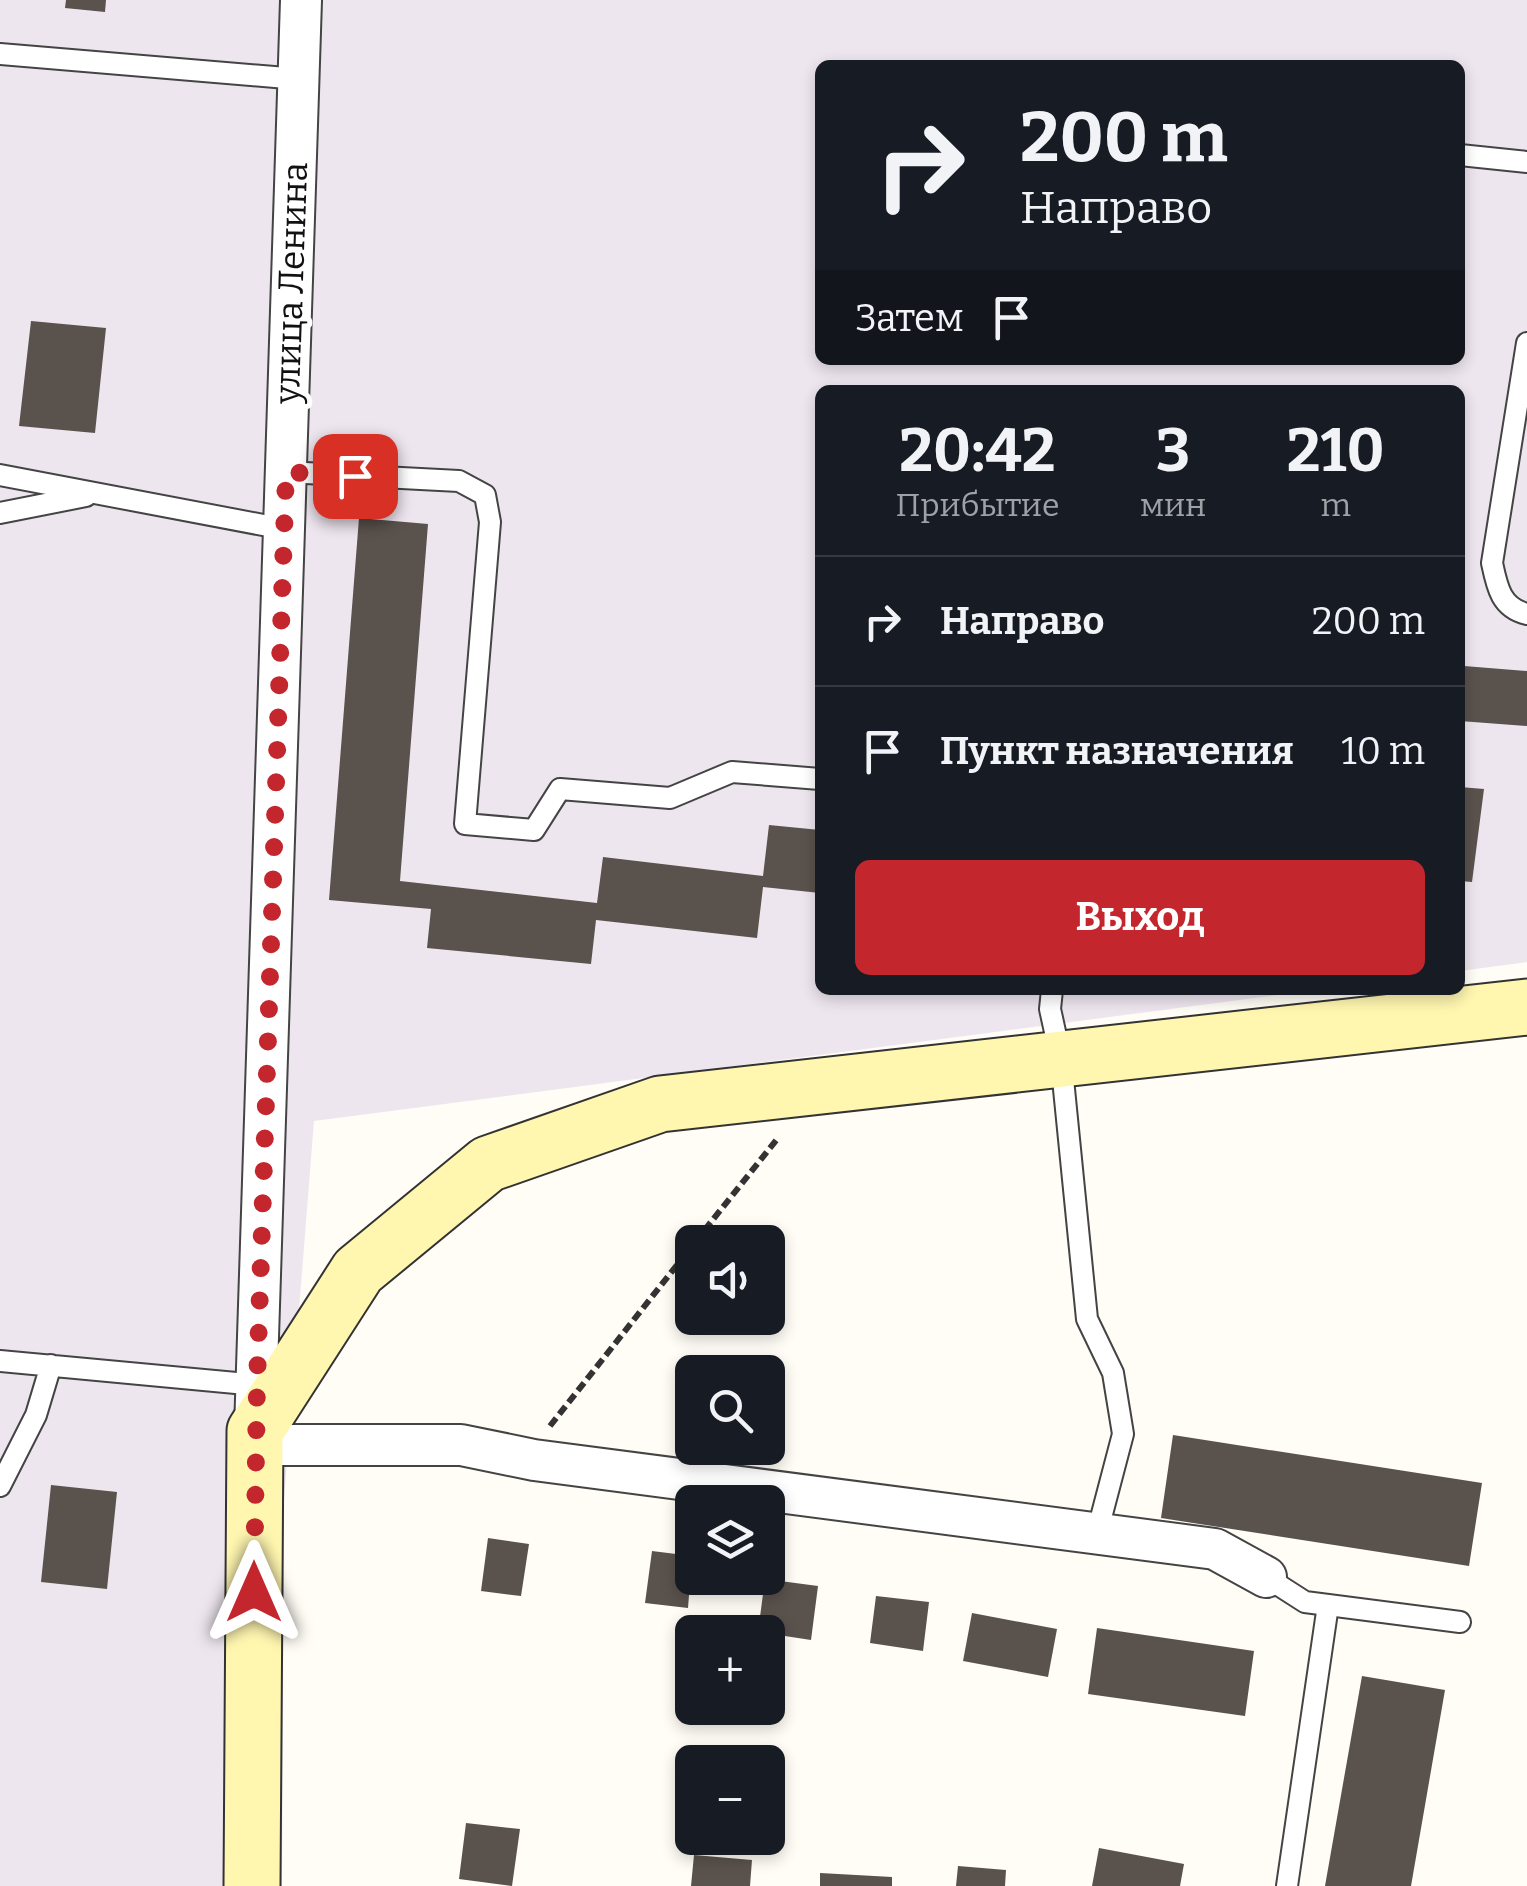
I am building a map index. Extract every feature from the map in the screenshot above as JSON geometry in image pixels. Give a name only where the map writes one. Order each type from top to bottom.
[{"type":"main road","points":[[256,1420],[358,1271],[488,1164],[660,1104],[1527,1007]]},
{"type":"main road","name":"улица Ленина","points":[[252,1886],[256,1420]]},
{"type":"street","name":"улица Ленина","points":[[256,1420],[301,0]]},
{"type":"street","points":[[256,1420],[1216,1549],[1266,1577]]},
{"type":"lane","points":[[0,54],[298,79]]},
{"type":"lane","points":[[1465,156],[1527,162]]},
{"type":"lane","points":[[1527,342],[1492,564],[1498,594],[1516,612],[1527,614]]},
{"type":"lane","points":[[286,472],[459,481],[485,495],[490,522],[465,824],[534,830],[560,789],[670,798],[732,772],[815,779]]},
{"type":"lane","points":[[0,475],[284,529]]},
{"type":"lane","points":[[0,514],[95,494]]},
{"type":"lane","points":[[1051,995],[1087,1319],[1113,1373],[1123,1434],[1098,1533]]},
{"type":"lane","points":[[0,1360],[51,1366],[256,1420]]},
{"type":"lane","points":[[0,1486],[36,1415],[51,1366]]},
{"type":"lane","points":[[1266,1577],[1305,1602],[1460,1622]]},
{"type":"lane","points":[[1287,1886],[1328,1605]]},
{"type":"path","points":[[709,1225],[819,1086]]},
{"type":"path","points":[[524,1459],[675,1268]]},
{"type":"shaded area","points":[[0,0],[1527,0],[1527,962],[1465,970],[1465,385],[815,385],[815,995],[1278,995],[314,1121],[284,1500],[282,1886],[0,1886]]},
{"type":"building","points":[[66,0],[106,0],[105,12],[65,8]]},
{"type":"building","points":[[31,321],[106,328],[95,433],[19,426]]},
{"type":"building","points":[[359,518],[428,524],[400,881],[597,903],[603,857],[763,876],[769,825],[815,830],[815,892],[763,887],[757,938],[596,920],[591,964],[427,948],[431,909],[329,900]]},
{"type":"building","points":[[1465,666],[1527,671],[1527,726],[1465,721]]},
{"type":"building","points":[[1465,787],[1484,789],[1472,882],[1465,881]]},
{"type":"building","points":[[1173,1435],[1482,1483],[1469,1566],[1161,1518]]},
{"type":"building","points":[[51,1485],[117,1492],[107,1589],[41,1582]]},
{"type":"building","points":[[488,1538],[529,1544],[521,1596],[481,1591]]},
{"type":"building","points":[[652,1551],[675,1554],[675,1595],[689,1595],[688,1608],[645,1603]]},
{"type":"building","points":[[785,1582],[818,1586],[811,1640],[785,1636],[785,1615],[760,1615],[763,1595],[785,1595]]},
{"type":"building","points":[[876,1596],[929,1602],[923,1651],[870,1643]]},
{"type":"building","points":[[972,1613],[1057,1629],[1048,1677],[963,1661]]},
{"type":"building","points":[[1097,1628],[1254,1651],[1245,1716],[1088,1694]]},
{"type":"building","points":[[1362,1676],[1445,1690],[1411,1886],[1325,1886]]},
{"type":"building","points":[[466,1823],[520,1829],[512,1886],[459,1879]]},
{"type":"building","points":[[1099,1848],[1184,1864],[1180,1886],[1092,1886]]},
{"type":"building","points":[[694,1855],[752,1860],[750,1886],[691,1886]]},
{"type":"building","points":[[958,1866],[1006,1870],[1005,1886],[956,1886]]},
{"type":"building","points":[[820,1873],[892,1877],[892,1886],[820,1886]]},
{"type":"route","points":[[254,1592],[286,472],[355,476]]}]
